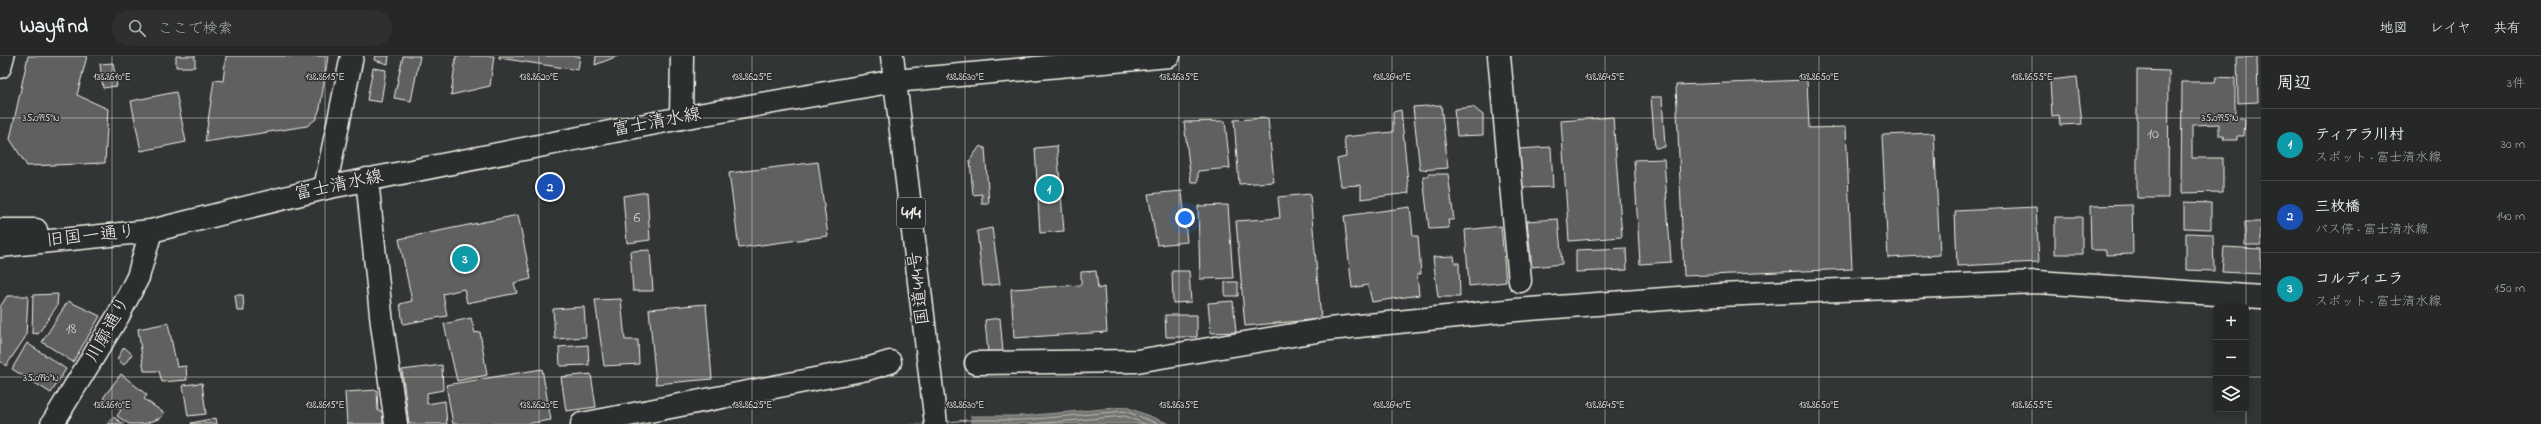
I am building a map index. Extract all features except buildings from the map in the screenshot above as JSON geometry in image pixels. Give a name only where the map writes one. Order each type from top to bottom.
[{"type":"main road","points":[[0,67],[3,56]]},
{"type":"main road","points":[[325,188],[352,56]]},
{"type":"main road","points":[[681,118],[682,56]]},
{"type":"main road","name":"国道414号","points":[[892,56],[936,424]]},
{"type":"main road","name":"富士清水線","points":[[151,231],[367,179],[681,118],[895,81],[1169,56]]},
{"type":"main road","points":[[1499,56],[1520,281]]},
{"type":"main road","points":[[367,179],[382,324],[396,424]]},
{"type":"main road","name":"旧国一通り","points":[[0,230],[151,231]]},
{"type":"main road","name":"旧国一通り","points":[[0,246],[151,231]]},
{"type":"main road","name":"川廓通り","points":[[52,424],[118,316],[138,278],[151,231]]},
{"type":"main road","points":[[976,363],[1137,360],[1329,329],[1516,310],[1718,295],[2037,282],[2261,297]]},
{"type":"main road","points":[[582,424],[867,369],[890,362]]},
{"type":"water","points":[[1126,407],[1170,424],[910,424],[967,416],[1023,416]]},
{"type":"pier","points":[[970,414],[971,424],[908,424],[910,422]]},
{"type":"place","name":"三枚橋","points":[[550,187]]},
{"type":"place","name":"ティアラ川村","points":[[1049,189]]},
{"type":"place","name":"コルディエラ","points":[[465,259]]}]
